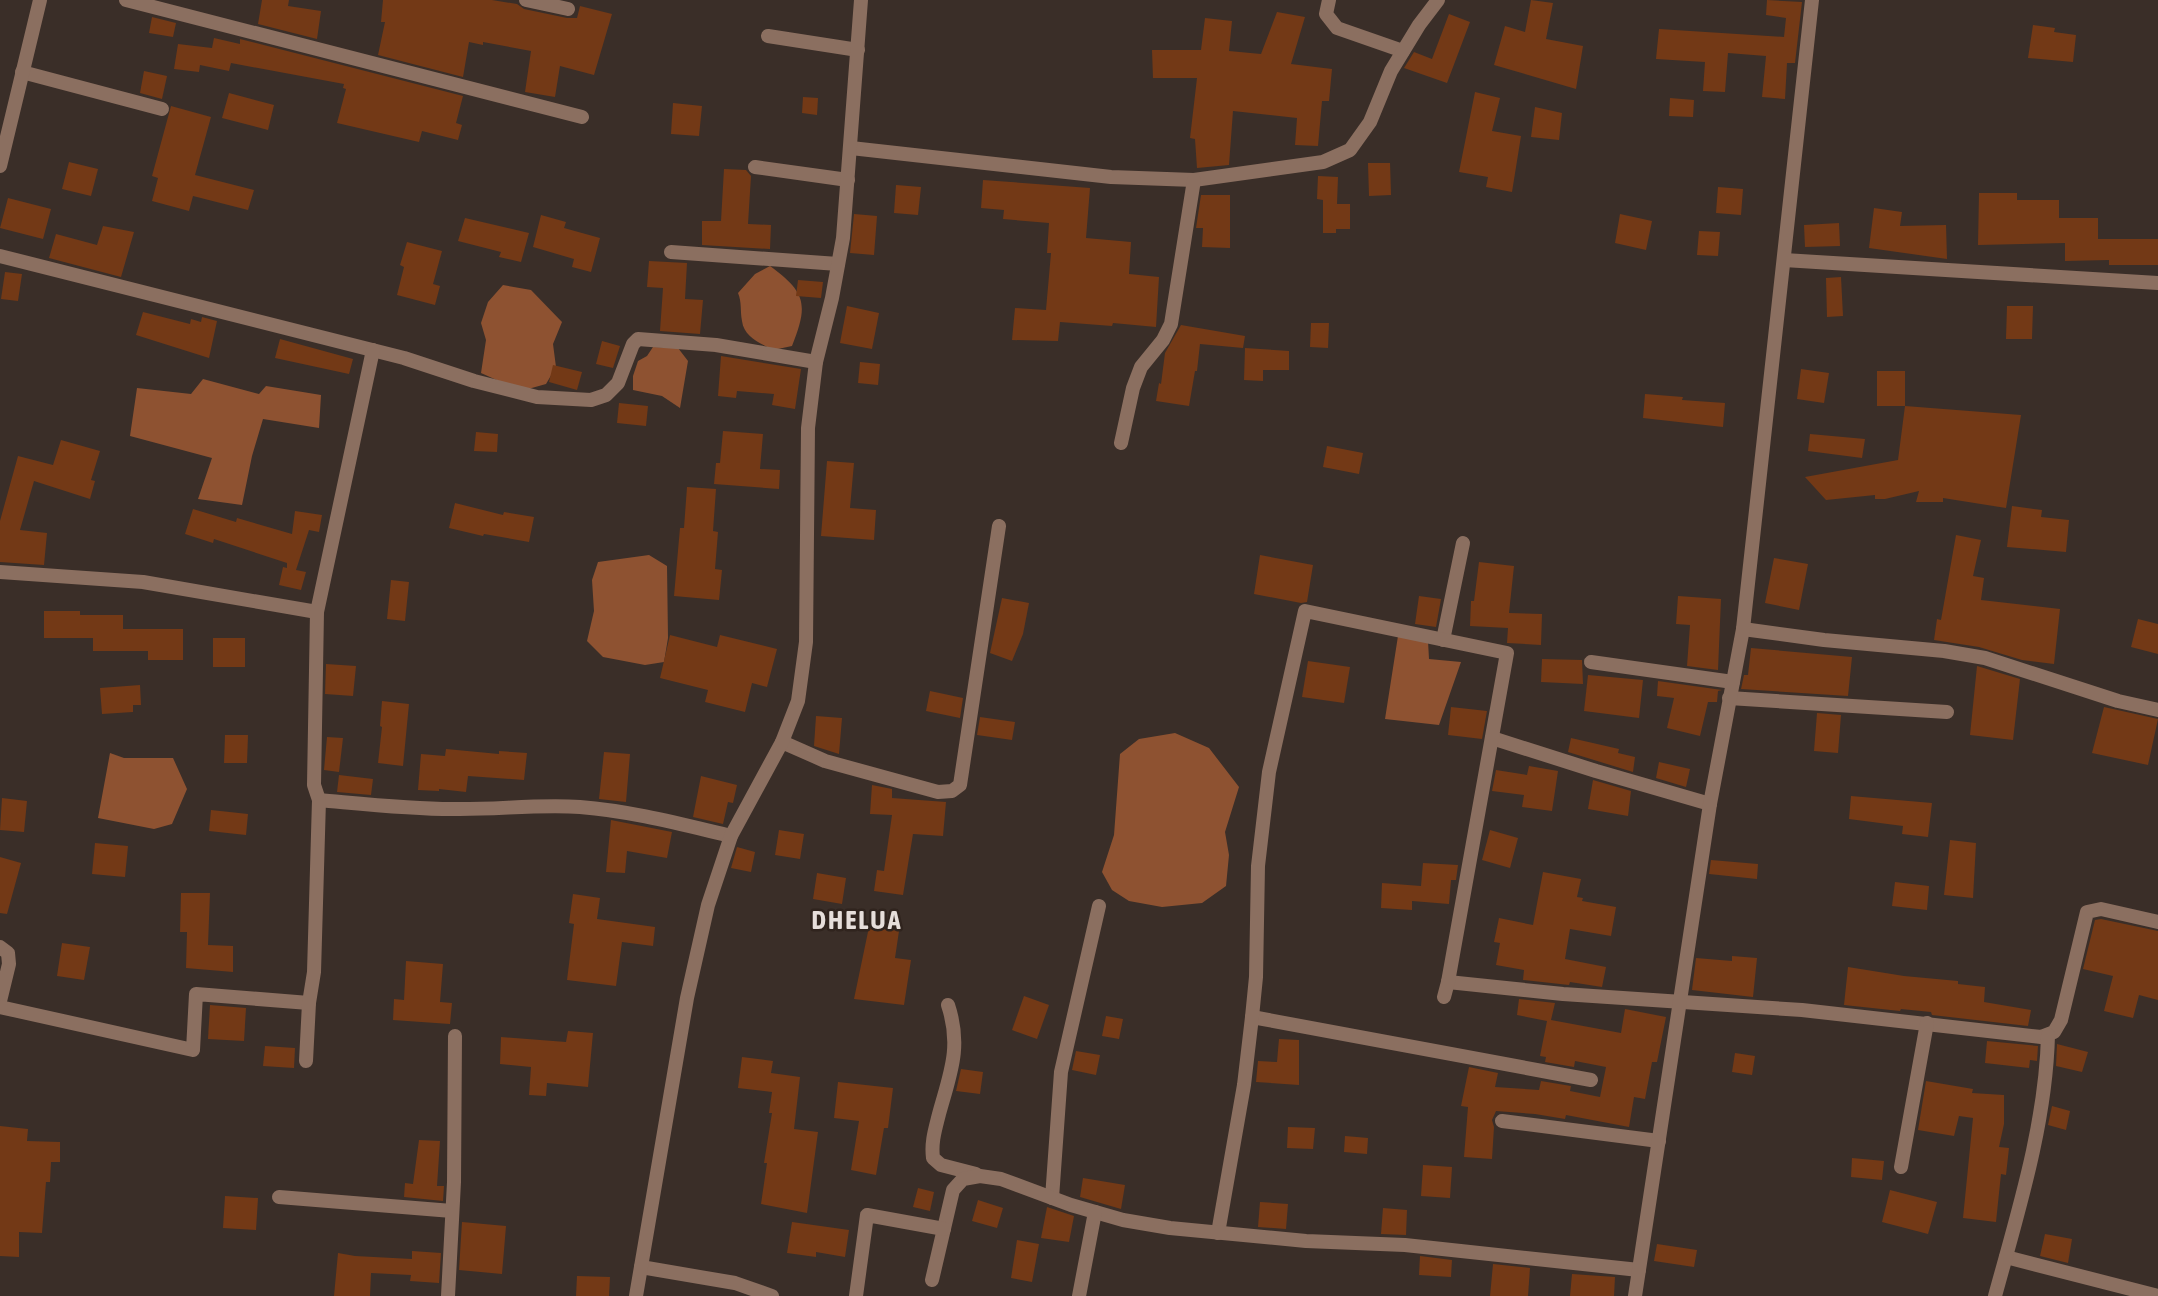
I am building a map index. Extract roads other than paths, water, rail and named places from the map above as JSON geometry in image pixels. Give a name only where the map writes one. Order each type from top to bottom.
[{"type":"street","points":[[0,166],[40,0]]},
{"type":"street","points":[[126,0],[582,117]]},
{"type":"street","points":[[526,0],[568,9]]},
{"type":"street","points":[[636,1296],[687,998],[708,905],[731,836],[782,742],[798,701],[806,642],[808,428],[816,362],[843,238],[861,0]]},
{"type":"street","points":[[1329,0],[1326,14],[1337,28],[1403,51]]},
{"type":"street","points":[[851,148],[1111,177],[1194,180],[1323,162],[1350,150],[1370,122],[1391,71],[1438,0]]},
{"type":"street","points":[[1635,1296],[1710,804],[1743,629],[1812,0]]},
{"type":"street","points":[[768,36],[858,50]]},
{"type":"street","points":[[22,72],[162,109]]},
{"type":"street","points":[[755,167],[848,180]]},
{"type":"street","points":[[1121,443],[1133,388],[1141,367],[1163,340],[1171,324],[1194,180]]},
{"type":"street","points":[[671,251],[838,264]]},
{"type":"street","points":[[0,256],[404,358],[474,382],[537,397],[591,400],[606,396],[618,383],[632,344],[638,339],[716,345],[816,362]]},
{"type":"street","points":[[1784,260],[2158,283]]},
{"type":"street","points":[[306,1061],[309,1003],[314,972],[319,800],[314,785],[317,612],[373,350]]},
{"type":"street","points":[[782,742],[825,761],[938,792],[952,791],[960,785],[999,526]]},
{"type":"street","points":[[1443,640],[1463,543]]},
{"type":"street","points":[[0,572],[143,582],[317,612]]},
{"type":"street","points":[[1218,1233],[1244,1085],[1252,1017],[1256,977],[1258,866],[1269,772],[1305,611],[1507,653],[1444,998]]},
{"type":"street","points":[[1743,629],[1985,658],[2107,698],[2158,710]]},
{"type":"street","points":[[1591,662],[1732,682]]},
{"type":"street","points":[[1729,698],[1947,712]]},
{"type":"street","points":[[1492,738],[1710,804]]},
{"type":"street","points":[[319,800],[455,809],[579,807],[639,814],[731,836]]},
{"type":"street","points":[[1052,1198],[1061,1072],[1099,906]]},
{"type":"street","points":[[1448,982],[1927,1023],[2023,1036],[2048,1035],[2054,1032],[2061,1020],[2088,912],[2101,909],[2158,922]]},
{"type":"street","points":[[0,947],[8,953],[9,964],[0,1000]]},
{"type":"street","points":[[0,1007],[192,1050],[196,994],[309,1003]]},
{"type":"street","points":[[948,1005],[956,1039],[954,1059],[933,1136],[933,1158],[941,1165],[1001,1179],[1095,1212],[1135,1222],[1218,1233],[1306,1241],[1405,1245],[1639,1270]]},
{"type":"street","points":[[1252,1017],[1591,1080]]},
{"type":"street","points":[[1901,1167],[1927,1023]]},
{"type":"street","points":[[1995,1296],[2041,1106],[2048,1035]]},
{"type":"street","points":[[448,1296],[455,1036]]},
{"type":"street","points":[[1502,1121],[1659,1141]]},
{"type":"street","points":[[932,1280],[953,1190],[963,1178],[980,1175]]},
{"type":"street","points":[[279,1197],[452,1211]]},
{"type":"street","points":[[1079,1296],[1095,1212]]},
{"type":"street","points":[[856,1296],[867,1215],[944,1228]]},
{"type":"street","points":[[2006,1257],[2158,1296]]},
{"type":"street","points":[[641,1267],[735,1283],[772,1296]]},
{"type":"district","name":"DHELUA","points":[[857,920]]}]
